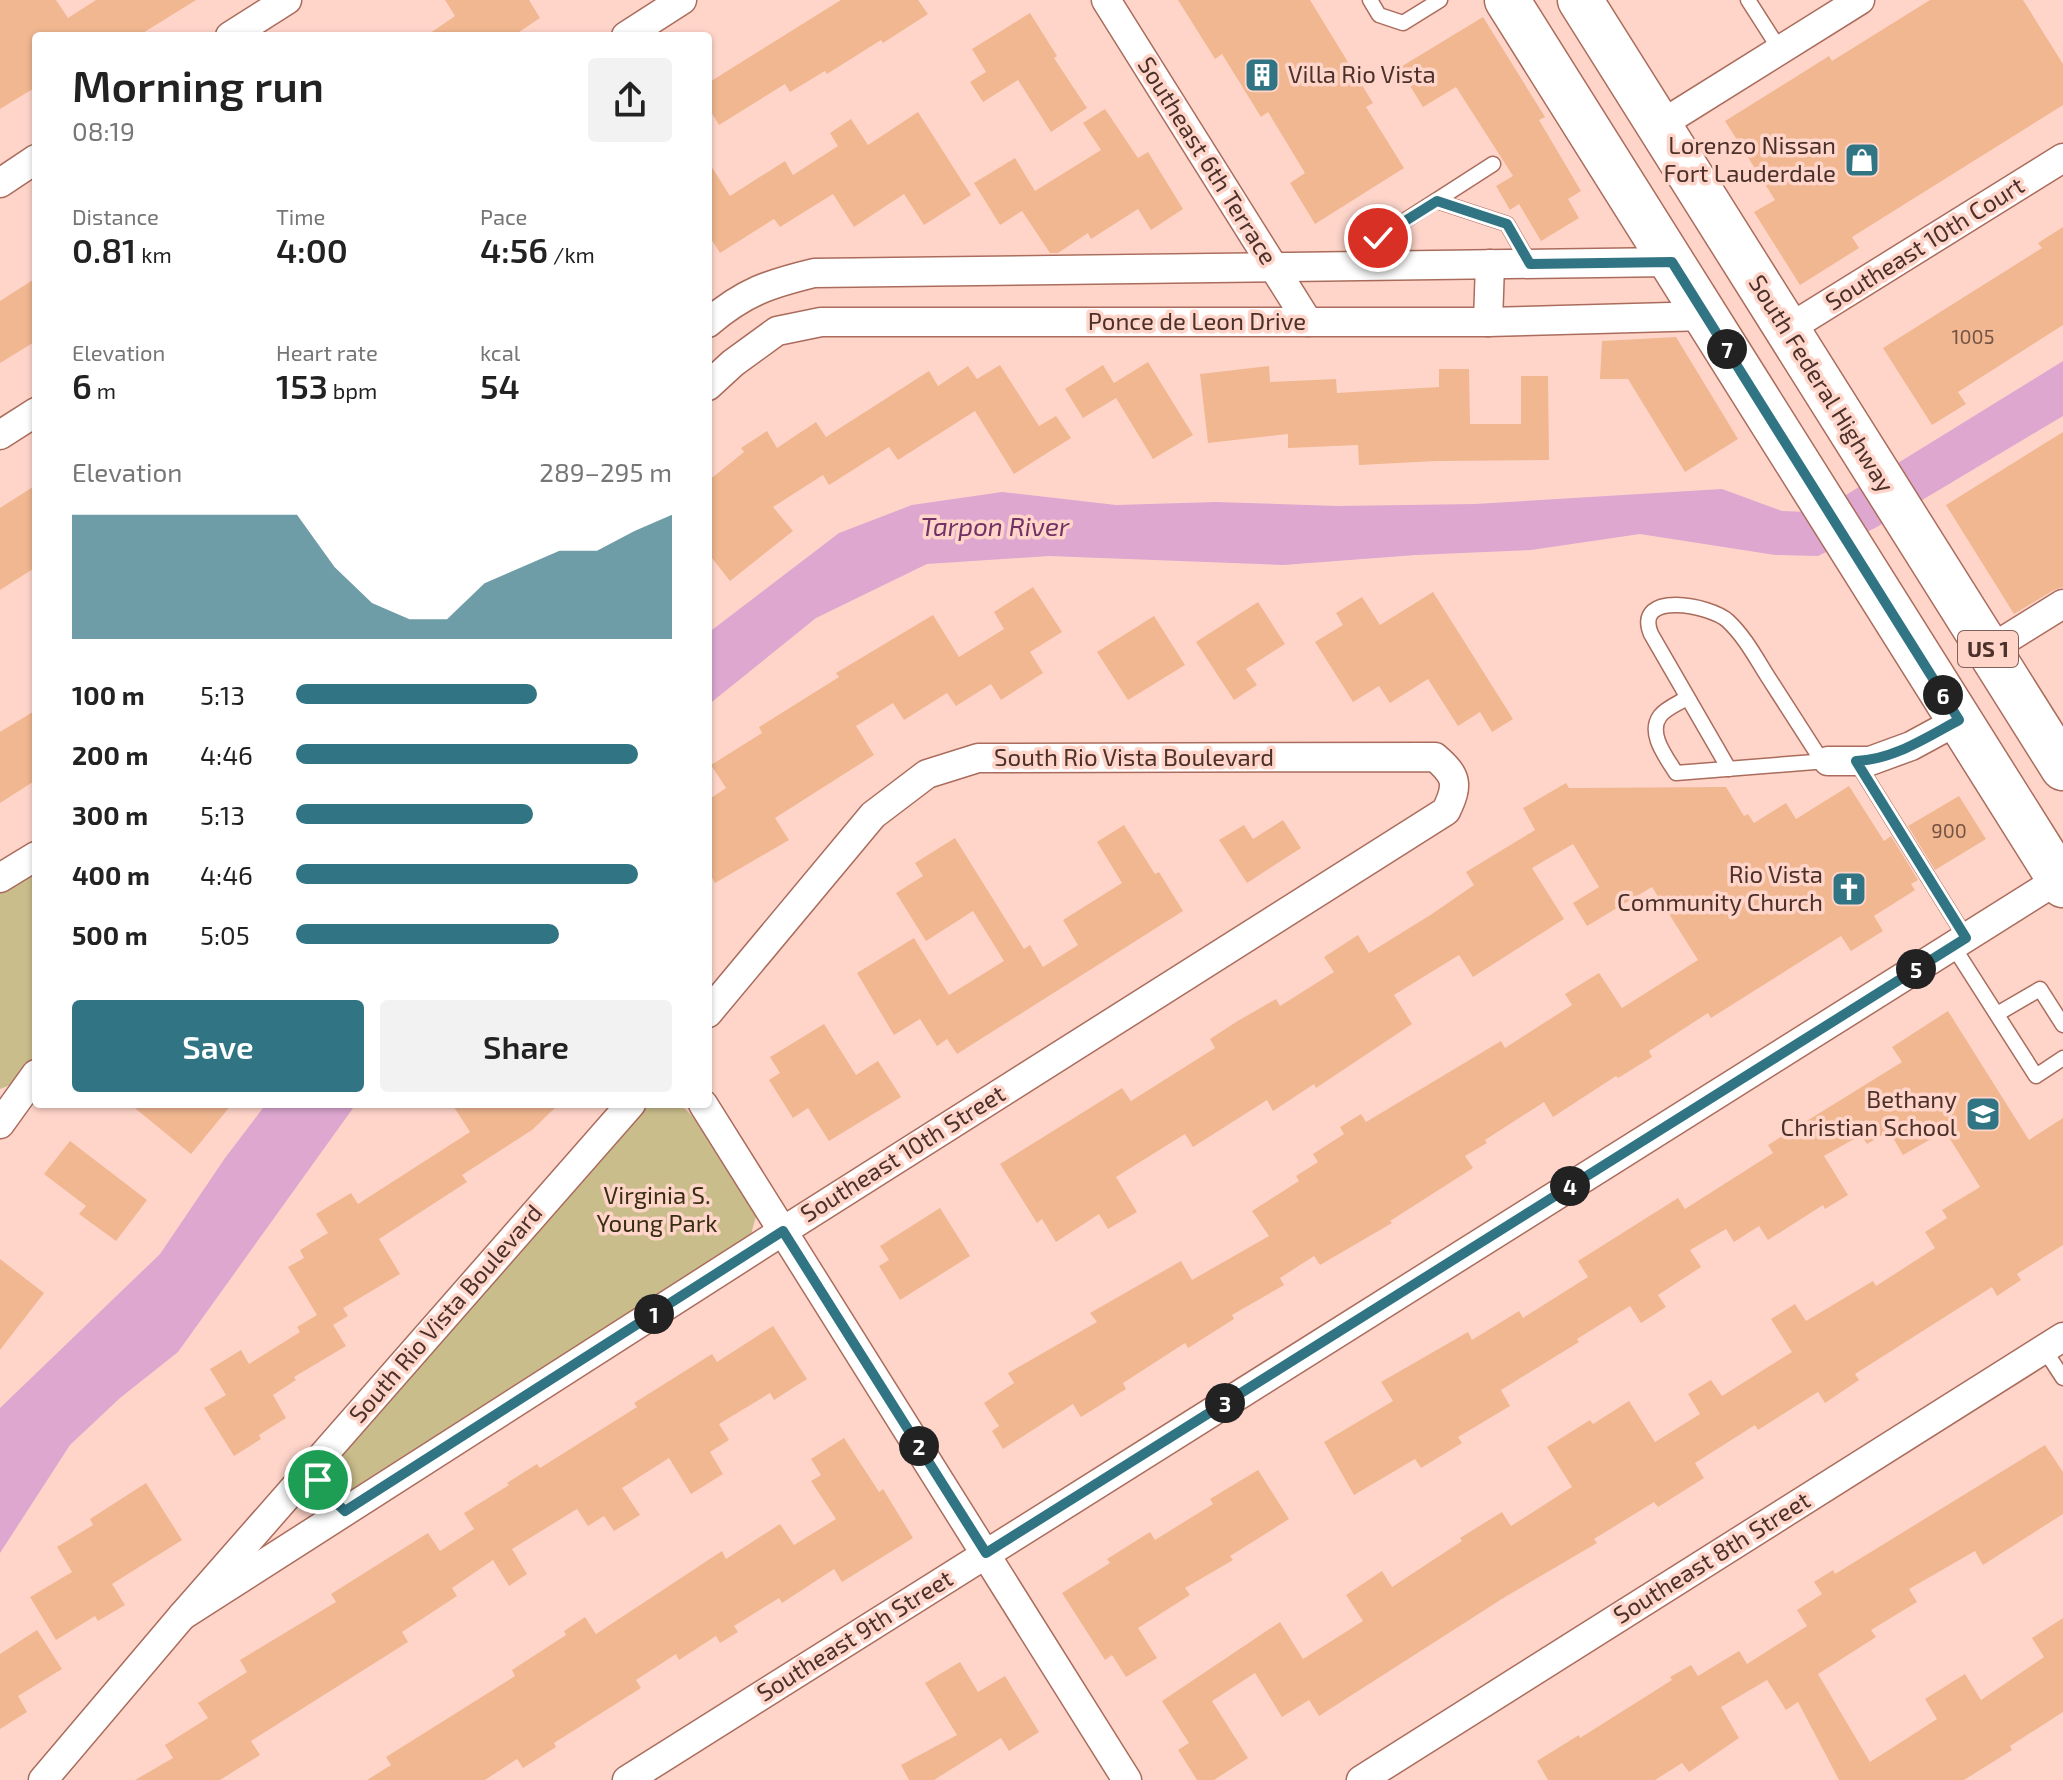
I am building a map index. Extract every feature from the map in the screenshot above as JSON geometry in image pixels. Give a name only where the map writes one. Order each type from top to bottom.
[{"type":"main road","name":"US 1","points":[[1507,0],[2062,881]]},
{"type":"main road","name":"South Federal Highway","points":[[1580,0],[2063,768]]},
{"type":"main road","points":[[1563,87],[1624,121],[1660,125]]},
{"type":"main road","points":[[1672,262],[1722,277],[1788,329]]},
{"type":"main road","points":[[2001,788],[2063,828]]},
{"type":"street","points":[[236,32],[287,0]]},
{"type":"street","points":[[632,32],[682,0]]},
{"type":"street","name":"Southeast 6th Terrace","points":[[1106,0],[1308,322]]},
{"type":"street","points":[[1660,125],[1780,50],[1847,3]]},
{"type":"street","name":"Southeast 10th Court","points":[[1788,329],[2063,158]]},
{"type":"street","points":[[0,183],[32,162]]},
{"type":"street","points":[[712,320],[766,284],[814,273],[1672,262]]},
{"type":"street","points":[[1488,322],[1490,264]]},
{"type":"street","name":"Ponce de Leon Drive","points":[[712,382],[777,331],[821,322],[1488,322],[1707,316]]},
{"type":"street","points":[[0,435],[32,415]]},
{"type":"street","points":[[1989,650],[2063,604]]},
{"type":"street","points":[[1825,761],[1870,761],[1911,746],[1959,720]]},
{"type":"street","name":"South Rio Vista Boulevard","points":[[712,1008],[873,815],[927,774],[978,758],[1435,757],[1450,770],[1456,791]]},
{"type":"street","name":"Southeast 10th Street","points":[[182,1616],[1446,811],[1456,791]]},
{"type":"street","points":[[0,878],[32,858]]},
{"type":"street","name":"Southeast 9th Street","points":[[627,1780],[1959,942],[2062,881]]},
{"type":"street","points":[[0,1124],[20,1088]]},
{"type":"street","name":"South Rio Vista Boulevard","points":[[43,1780],[182,1616],[627,1108]]},
{"type":"street","points":[[706,1108],[1127,1780]]},
{"type":"street","name":"Southeast 8th Street","points":[[1361,1780],[2054,1343]]},
{"type":"street","points":[[313,1466],[325,1492],[345,1511]]},
{"type":"lane","points":[[1370,0],[1379,15],[1403,23],[1440,0]]},
{"type":"lane","points":[[1748,0],[1780,50]]},
{"type":"lane","points":[[1359,266],[1378,238],[1493,164]]},
{"type":"lane","points":[[1437,201],[1507,224],[1530,264]]},
{"type":"lane","points":[[1687,698],[1660,716],[1655,730],[1662,750],[1676,773],[1729,769],[1825,761],[1749,646],[1727,619],[1711,610],[1668,604],[1656,608],[1649,614],[1647,624],[1729,769]]},
{"type":"lane","points":[[1856,761],[1997,1014],[2036,1076],[2063,1058]]},
{"type":"lane","points":[[1997,1014],[2040,989],[2063,1025]]},
{"type":"lane","points":[[2054,1343],[2063,1378]]},
{"type":"green space","points":[[32,869],[32,1066],[18,1082],[0,1089],[0,889]]},
{"type":"green space","name":"Virginia S. Young Park","points":[[640,1108],[684,1108],[697,1121],[756,1216],[750,1238],[362,1492],[335,1497],[327,1468]]},
{"type":"water","name":"Tarpon River","points":[[2063,361],[2063,416],[1877,527],[1818,556],[1775,555],[1640,534],[1531,550],[1283,565],[1049,556],[927,564],[816,618],[712,702],[712,630],[839,533],[912,505],[1002,492],[1116,505],[1216,502],[1337,506],[1475,504],[1722,489],[1782,511],[1808,512],[1846,495]]},
{"type":"water","points":[[263,1108],[353,1108],[178,1352],[120,1398],[70,1445],[0,1553],[0,1408],[160,1254]]},
{"type":"building","points":[[0,0],[56,0],[68,18],[96,0],[196,0],[144,32],[32,32],[32,89],[0,109]]},
{"type":"building","points":[[445,0],[529,0],[540,18],[519,32],[432,32],[455,16]]},
{"type":"building","points":[[841,0],[918,0],[928,14],[827,74],[825,71],[790,92],[785,84],[719,125],[712,114],[712,81]]},
{"type":"building","points":[[1178,0],[1310,0],[1373,103],[1366,107],[1404,168],[1315,224],[1290,183],[1305,173],[1268,112],[1261,117],[1222,54],[1215,59]]},
{"type":"building","name":"Lorenzo Nissan Fort Lauderdale","points":[[1930,0],[2023,0],[2063,64],[2063,105],[1852,237],[1859,248],[1800,285],[1754,212],[1775,200],[1725,121],[1829,56],[1832,61]]},
{"type":"building","points":[[1030,13],[1057,56],[1054,58],[1087,108],[1051,132],[1018,80],[983,102],[970,82],[986,72],[972,49]]},
{"type":"building","points":[[1483,17],[1545,117],[1539,120],[1581,191],[1568,199],[1579,218],[1541,241],[1519,204],[1510,210],[1496,186],[1513,176],[1456,87],[1423,107],[1399,68]]},
{"type":"building","points":[[1105,109],[1138,158],[1148,152],[1183,209],[1151,230],[1138,209],[1091,239],[1088,233],[1058,253],[1050,253],[1022,211],[1000,225],[974,183],[1015,158],[1035,191],[1101,150],[1083,123]]},
{"type":"building","points":[[918,112],[971,195],[924,225],[904,194],[854,227],[833,194],[780,227],[774,219],[720,253],[712,240],[712,167],[730,196],[785,161],[793,175],[838,146],[830,133],[851,119],[868,145]]},
{"type":"building","points":[[2063,227],[2063,325],[1958,392],[1966,404],[1932,425],[1883,348],[2042,248],[2038,243]]},
{"type":"building","points":[[32,281],[32,343],[0,363],[0,301]]},
{"type":"building","points":[[1676,337],[1738,439],[1685,472],[1628,379],[1600,379],[1602,341]]},
{"type":"building","points":[[1148,362],[1193,435],[1153,459],[1116,398],[1083,418],[1065,389],[1103,365],[1114,383]]},
{"type":"building","points":[[1000,365],[1039,426],[1056,416],[1071,438],[1014,474],[975,411],[898,460],[889,447],[829,485],[823,475],[773,507],[793,531],[730,581],[712,558],[712,478],[744,452],[741,448],[767,431],[777,448],[816,422],[826,437],[929,371],[938,386],[968,366],[977,379]]},
{"type":"building","points":[[1269,366],[1270,382],[1336,379],[1337,393],[1439,387],[1439,369],[1469,369],[1470,424],[1521,424],[1521,376],[1548,376],[1549,460],[1359,465],[1358,445],[1288,448],[1288,434],[1208,443],[1200,374]]},
{"type":"building","points":[[2063,432],[2063,587],[2014,614],[1946,505]]},
{"type":"building","points":[[32,488],[32,570],[0,590],[0,508]]},
{"type":"building","points":[[1033,587],[1062,632],[1030,652],[1043,673],[1001,700],[991,684],[956,706],[947,693],[904,720],[893,703],[856,726],[874,755],[775,818],[789,840],[715,883],[712,877],[712,797],[726,788],[712,764],[762,733],[759,727],[839,677],[836,673],[933,615],[959,657],[1004,629],[994,612]]},
{"type":"building","points":[[1433,592],[1513,719],[1492,732],[1480,712],[1458,726],[1428,679],[1390,703],[1379,686],[1353,702],[1315,642],[1343,625],[1336,613],[1362,597],[1380,625]]},
{"type":"building","points":[[1258,602],[1285,644],[1246,669],[1257,685],[1234,700],[1196,642]]},
{"type":"building","points":[[1154,616],[1185,665],[1128,700],[1097,652]]},
{"type":"building","points":[[32,712],[32,783],[0,803],[0,732]]},
{"type":"building","points":[[1566,783],[1569,788],[1726,787],[1744,816],[1748,814],[1754,823],[1786,803],[1796,819],[1849,786],[1884,841],[1891,836],[1918,880],[1911,884],[1915,890],[1874,916],[1883,931],[1851,951],[1841,936],[1711,1018],[1708,1013],[1649,1051],[1652,1057],[1618,1078],[1616,1076],[1553,1117],[1544,1102],[1465,1156],[1473,1168],[1390,1221],[1392,1223],[1320,1265],[1314,1256],[1280,1278],[1284,1285],[1232,1315],[1234,1319],[1188,1348],[1185,1343],[1123,1383],[1126,1389],[1081,1417],[1073,1404],[1003,1449],[992,1431],[999,1426],[984,1403],[1014,1383],[1008,1373],[1097,1322],[1090,1313],[1181,1261],[1192,1280],[1269,1236],[1252,1211],[1299,1181],[1296,1176],[1318,1162],[1313,1154],[1344,1134],[1340,1127],[1361,1114],[1366,1122],[1501,1041],[1505,1048],[1572,1005],[1565,994],[1599,973],[1622,1008],[1698,960],[1652,887],[1587,926],[1573,903],[1599,887],[1573,844],[1532,868],[1564,919],[1473,977],[1459,955],[1394,995],[1412,1024],[1316,1088],[1314,1084],[1273,1111],[1267,1100],[1193,1147],[1185,1134],[1116,1177],[1137,1212],[1108,1229],[1099,1214],[1056,1242],[1042,1219],[1037,1223],[1000,1164],[1122,1088],[1131,1101],[1215,1048],[1210,1039],[1236,1022],[1276,999],[1280,1006],[1334,972],[1324,957],[1358,935],[1369,953],[1432,914],[1474,885],[1466,872],[1535,830],[1523,808]]},
{"type":"building","points":[[1959,796],[1986,839],[1935,870],[1908,826]]},
{"type":"building","points":[[1283,820],[1301,848],[1247,883],[1219,840],[1244,825],[1253,839]]},
{"type":"building","points":[[1124,825],[1183,911],[957,1054],[947,1039],[937,1046],[920,1019],[894,1035],[857,973],[914,938],[949,995],[1004,961],[973,911],[926,941],[896,893],[923,876],[915,863],[955,838],[1024,949],[1030,945],[1043,967],[1078,945],[1063,920],[1122,883],[1097,842]]},
{"type":"building","points":[[1948,1011],[2029,1140],[2063,1118],[2063,1245],[2017,1274],[2021,1280],[1997,1296],[1992,1287],[1855,1374],[1859,1380],[1825,1403],[1818,1392],[1758,1430],[1755,1425],[1695,1463],[1704,1478],[1658,1507],[1654,1502],[1594,1539],[1597,1543],[1505,1597],[1319,1716],[1309,1700],[1282,1717],[1255,1673],[1212,1701],[1248,1758],[1214,1780],[1197,1780],[1178,1750],[1189,1743],[1162,1701],[1280,1622],[1303,1659],[1363,1621],[1346,1595],[1382,1571],[1392,1587],[1502,1512],[1511,1526],[1572,1487],[1547,1447],[1590,1420],[1593,1424],[1629,1401],[1655,1442],[1700,1414],[1688,1394],[1711,1380],[1722,1396],[1792,1352],[1771,1319],[1795,1304],[1806,1321],[1873,1281],[1876,1286],[1935,1248],[1925,1232],[1947,1218],[1942,1210],[1980,1187],[1945,1131],[1903,1155],[1889,1131],[1867,1144],[1861,1135],[1824,1156],[1848,1195],[1825,1209],[1823,1205],[1768,1240],[1759,1226],[1734,1242],[1726,1229],[1690,1250],[1701,1267],[1658,1295],[1666,1307],[1641,1323],[1630,1306],[1577,1339],[1579,1342],[1501,1390],[1510,1406],[1458,1437],[1462,1443],[1421,1468],[1415,1459],[1354,1495],[1324,1442],[1393,1401],[1381,1382],[1468,1332],[1472,1340],[1519,1311],[1523,1318],[1588,1277],[1578,1261],[1678,1198],[1685,1209],[1773,1153],[1768,1145],[1902,1062],[1892,1047]]},
{"type":"building","points":[[824,1024],[856,1075],[878,1061],[901,1097],[829,1141],[808,1108],[793,1118],[769,1080],[780,1073],[770,1057]]},
{"type":"building","points":[[135,1108],[229,1108],[191,1154]]},
{"type":"building","points":[[455,1108],[555,1108],[532,1130],[462,1175],[467,1182],[379,1239],[400,1274],[343,1308],[348,1316],[333,1325],[346,1346],[294,1377],[296,1380],[273,1395],[286,1418],[234,1456],[204,1408],[226,1395],[210,1369],[241,1350],[249,1364],[300,1332],[297,1327],[317,1315],[288,1267],[304,1258],[300,1250],[328,1233],[316,1214],[351,1193],[358,1204],[470,1132]]},
{"type":"building","points":[[70,1141],[147,1200],[116,1241],[79,1214],[86,1206],[44,1174]]},
{"type":"building","points":[[940,1208],[970,1256],[900,1300],[879,1266],[889,1260],[880,1246]]},
{"type":"building","points":[[0,1259],[44,1293],[0,1350]]},
{"type":"building","points":[[773,1326],[807,1379],[774,1400],[770,1393],[719,1424],[729,1440],[710,1452],[723,1474],[691,1494],[669,1458],[622,1488],[640,1515],[614,1531],[604,1516],[588,1526],[577,1509],[512,1549],[527,1574],[509,1586],[493,1560],[452,1588],[457,1596],[402,1632],[408,1642],[251,1741],[260,1755],[220,1780],[135,1780],[173,1758],[165,1745],[208,1718],[198,1703],[247,1672],[240,1660],[336,1602],[331,1594],[428,1533],[440,1551],[474,1529],[464,1513],[509,1485],[507,1483],[537,1464],[540,1468],[637,1407],[634,1403],[712,1354],[717,1362]]},
{"type":"building","points":[[844,1438],[879,1492],[883,1489],[913,1538],[842,1582],[834,1569],[782,1603],[779,1598],[734,1626],[738,1632],[720,1643],[716,1636],[679,1660],[676,1654],[636,1680],[641,1688],[554,1743],[556,1747],[523,1768],[517,1759],[485,1780],[367,1780],[391,1765],[386,1757],[515,1676],[512,1670],[566,1635],[564,1631],[585,1617],[596,1634],[722,1551],[726,1559],[780,1524],[794,1545],[836,1519],[811,1481],[821,1475],[811,1459]]},
{"type":"building","points":[[2045,1445],[2063,1472],[2063,1514],[1983,1565],[1975,1551],[1909,1589],[1917,1602],[1871,1630],[1876,1637],[1818,1674],[1870,1762],[1937,1719],[1925,1699],[1965,1674],[1981,1700],[2044,1657],[2032,1638],[2063,1618],[2063,1712],[2010,1746],[2012,1750],[1964,1780],[1839,1780],[1798,1702],[1786,1710],[1767,1680],[1721,1707],[1739,1738],[1689,1772],[1682,1763],[1655,1780],[1548,1780],[1537,1761],[1579,1735],[1580,1738],[1691,1665],[1698,1676],[1739,1651],[1747,1664],[1807,1626],[1797,1610],[1822,1594],[1814,1582],[1833,1570],[1835,1574]]},
{"type":"building","points":[[1258,1470],[1289,1519],[1230,1556],[1233,1560],[1185,1588],[1190,1595],[1138,1628],[1157,1658],[1126,1677],[1112,1655],[1105,1660],[1062,1593],[1110,1563],[1107,1559],[1150,1532],[1155,1540],[1213,1504],[1210,1499]]},
{"type":"building","points":[[146,1483],[182,1540],[112,1584],[125,1605],[98,1621],[95,1616],[56,1640],[30,1597],[72,1572],[57,1547],[93,1525],[90,1519]]},
{"type":"building","points":[[37,1630],[62,1669],[18,1696],[27,1712],[0,1729],[0,1654]]},
{"type":"building","points":[[960,1662],[978,1692],[1005,1676],[1039,1732],[1009,1751],[1001,1738],[934,1780],[909,1780],[901,1765],[957,1735],[925,1683]]},
{"type":"place","name":"Villa Rio Vista","points":[[1262,75]]},
{"type":"place","name":"Lorenzo Nissan Fort Lauderdale","points":[[1862,160]]},
{"type":"place","name":"Rio Vista Community Church","points":[[1849,889]]},
{"type":"place","name":"Bethany Christian School","points":[[1983,1114]]},
{"type":"route","points":[[318,1480],[325,1492],[345,1511],[783,1231],[986,1553],[1966,938],[1856,761],[1870,761],[1911,746],[1959,720],[1672,262],[1530,264],[1507,224],[1437,201],[1378,238]]}]
